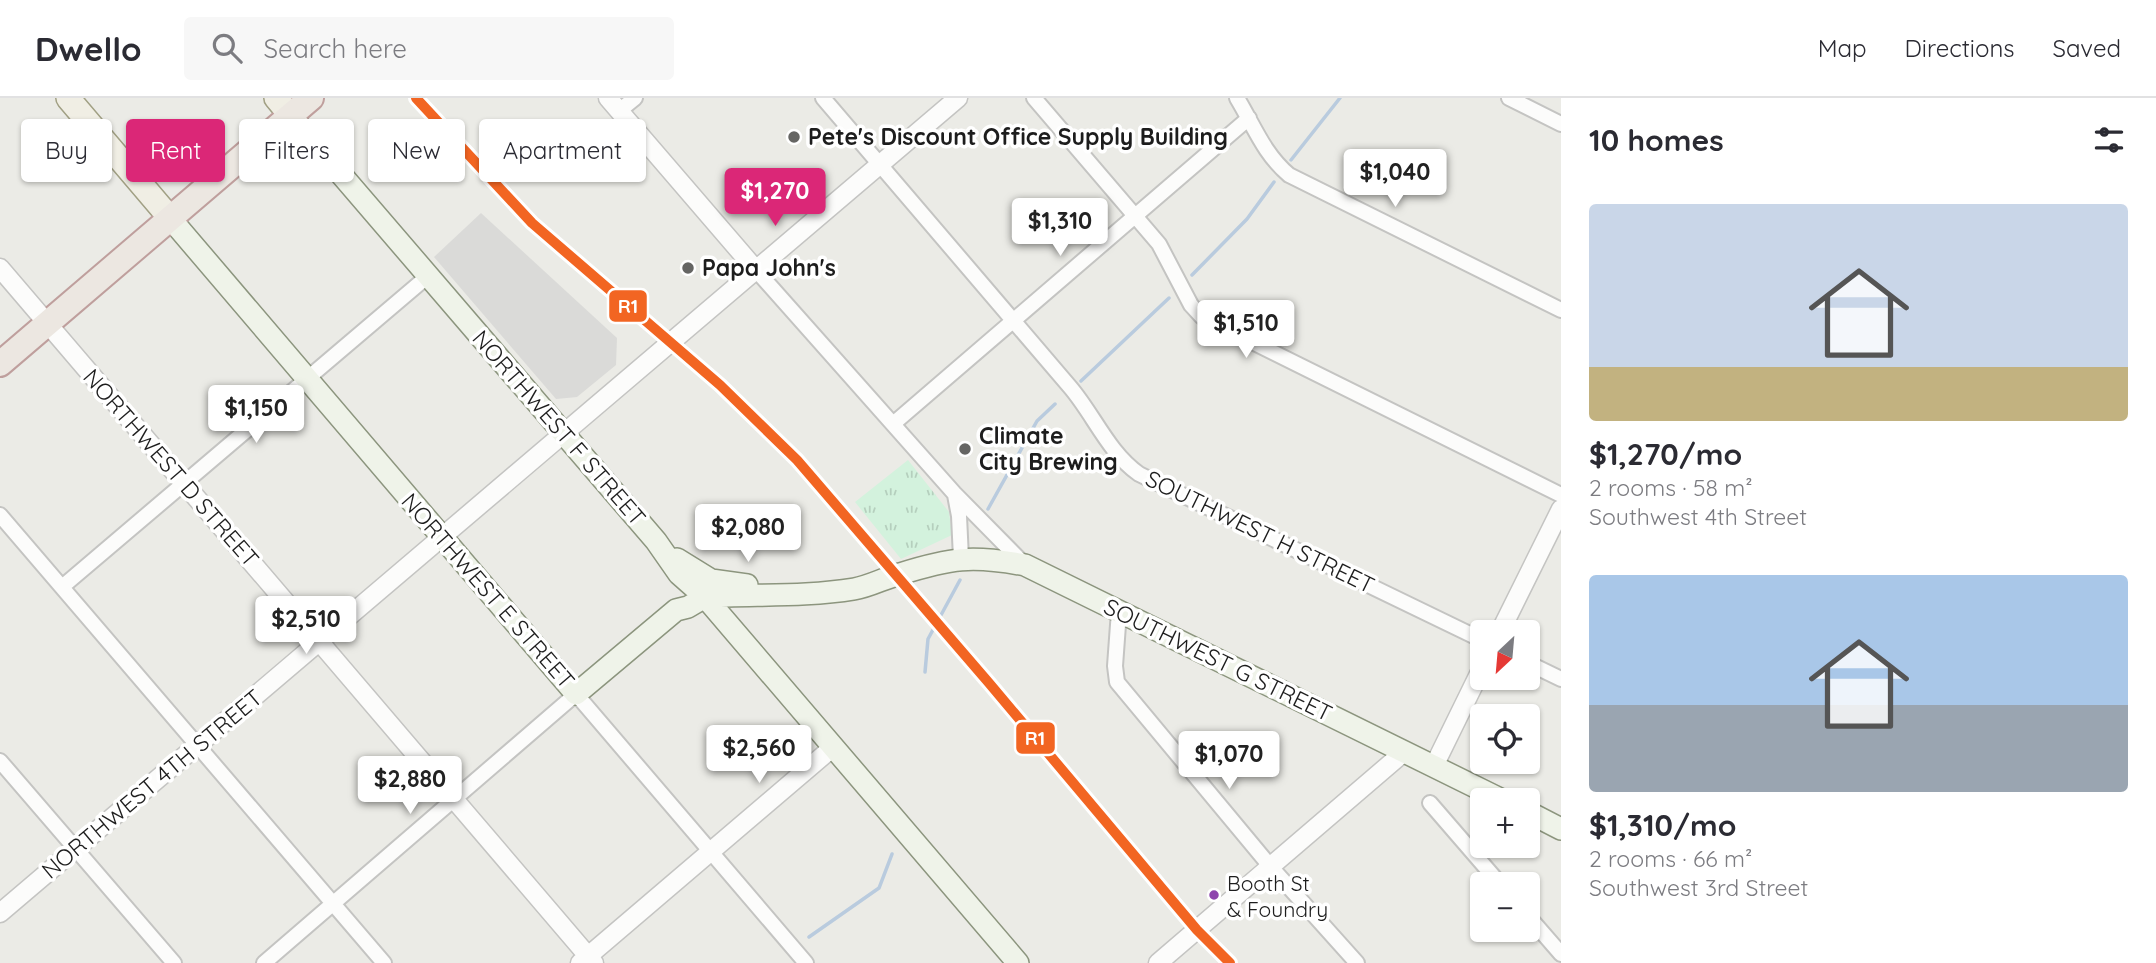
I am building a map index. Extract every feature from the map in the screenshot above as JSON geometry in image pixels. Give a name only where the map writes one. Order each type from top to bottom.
[{"type":"highway","points":[[0,364],[170,218],[284,107],[311,98]]},
{"type":"main road","points":[[68,98],[170,218]]},
{"type":"main road","name":"NORTHWEST F STREET","points":[[284,107],[656,541],[684,579],[705,597],[1018,963]]},
{"type":"main road","name":"NORTHWEST E STREET","points":[[170,218],[576,694]]},
{"type":"main road","points":[[656,541],[690,568],[721,583],[836,592]]},
{"type":"main road","points":[[576,694],[676,610],[688,607],[705,597],[836,592],[870,586],[896,575],[961,558],[1000,560],[1025,565]]},
{"type":"main road","name":"SOUTHWEST G STREET","points":[[1025,565],[1478,788]]},
{"type":"main road","points":[[676,610],[684,579]]},
{"type":"main road","points":[[734,633],[741,610],[756,595]]},
{"type":"main road","points":[[1540,818],[1561,829]]},
{"type":"street","points":[[614,104],[635,98]]},
{"type":"street","name":"SOUTHWEST H STREET","points":[[823,98],[1075,392],[1120,458],[1139,474],[1470,634]]},
{"type":"street","name":"NORTHWEST 4TH STREET","points":[[0,913],[958,98]]},
{"type":"street","points":[[1034,98],[1159,244],[1191,305],[1202,317],[1561,495]]},
{"type":"street","points":[[1237,98],[1264,148],[1289,175],[1561,310]]},
{"type":"street","points":[[1509,98],[1561,124]]},
{"type":"street","name":"SOUTHWEST G STREET","points":[[614,104],[756,270],[954,493],[1025,565]]},
{"type":"street","points":[[893,424],[1249,118]]},
{"type":"street","name":"NORTHWEST D STREET","points":[[0,268],[456,800],[587,961]]},
{"type":"street","points":[[62,587],[428,276]]},
{"type":"street","points":[[954,493],[959,516],[961,558]]},
{"type":"street","points":[[1506,620],[1561,509]]},
{"type":"street","points":[[0,515],[384,963]]},
{"type":"street","points":[[1119,611],[1115,666],[1117,682],[1270,866],[1357,963]]},
{"type":"street","points":[[1540,669],[1561,679]]},
{"type":"street","points":[[1434,766],[1471,690]]},
{"type":"street","points":[[264,963],[576,694]]},
{"type":"street","name":"NORTHWEST E STREET","points":[[576,694],[806,963]]},
{"type":"street","points":[[587,961],[832,748]]},
{"type":"street","points":[[1158,963],[1404,752]]},
{"type":"street","points":[[0,761],[174,963]]},
{"type":"street","points":[[1430,803],[1490,872]]},
{"type":"street","points":[[1540,930],[1561,954]]},
{"type":"green space","points":[[908,460],[949,512],[952,535],[901,559],[855,502]]},
{"type":"shaded area","points":[[481,213],[617,338],[616,365],[577,397],[556,399],[434,257]]},
{"type":"waterway","points":[[1291,160],[1340,98]]},
{"type":"waterway","points":[[1192,275],[1247,219],[1274,182]]},
{"type":"waterway","points":[[1081,381],[1169,298]]},
{"type":"waterway","points":[[988,509],[1037,421],[1055,404]]},
{"type":"waterway","points":[[925,672],[928,639],[960,580]]},
{"type":"waterway","points":[[809,937],[879,888],[892,854]]},
{"type":"transit line","name":"R1","points":[[416,98],[532,223],[720,385],[797,460],[1197,930],[1230,963]]},
{"type":"place","name":"Pete's Discount Office Supply Building","points":[[794,137]]},
{"type":"place","name":"Papa John's","points":[[688,268]]},
{"type":"place","name":"Climate City Brewing","points":[[965,449]]},
{"type":"place","name":"Booth St & Foundry","points":[[1214,895]]}]
